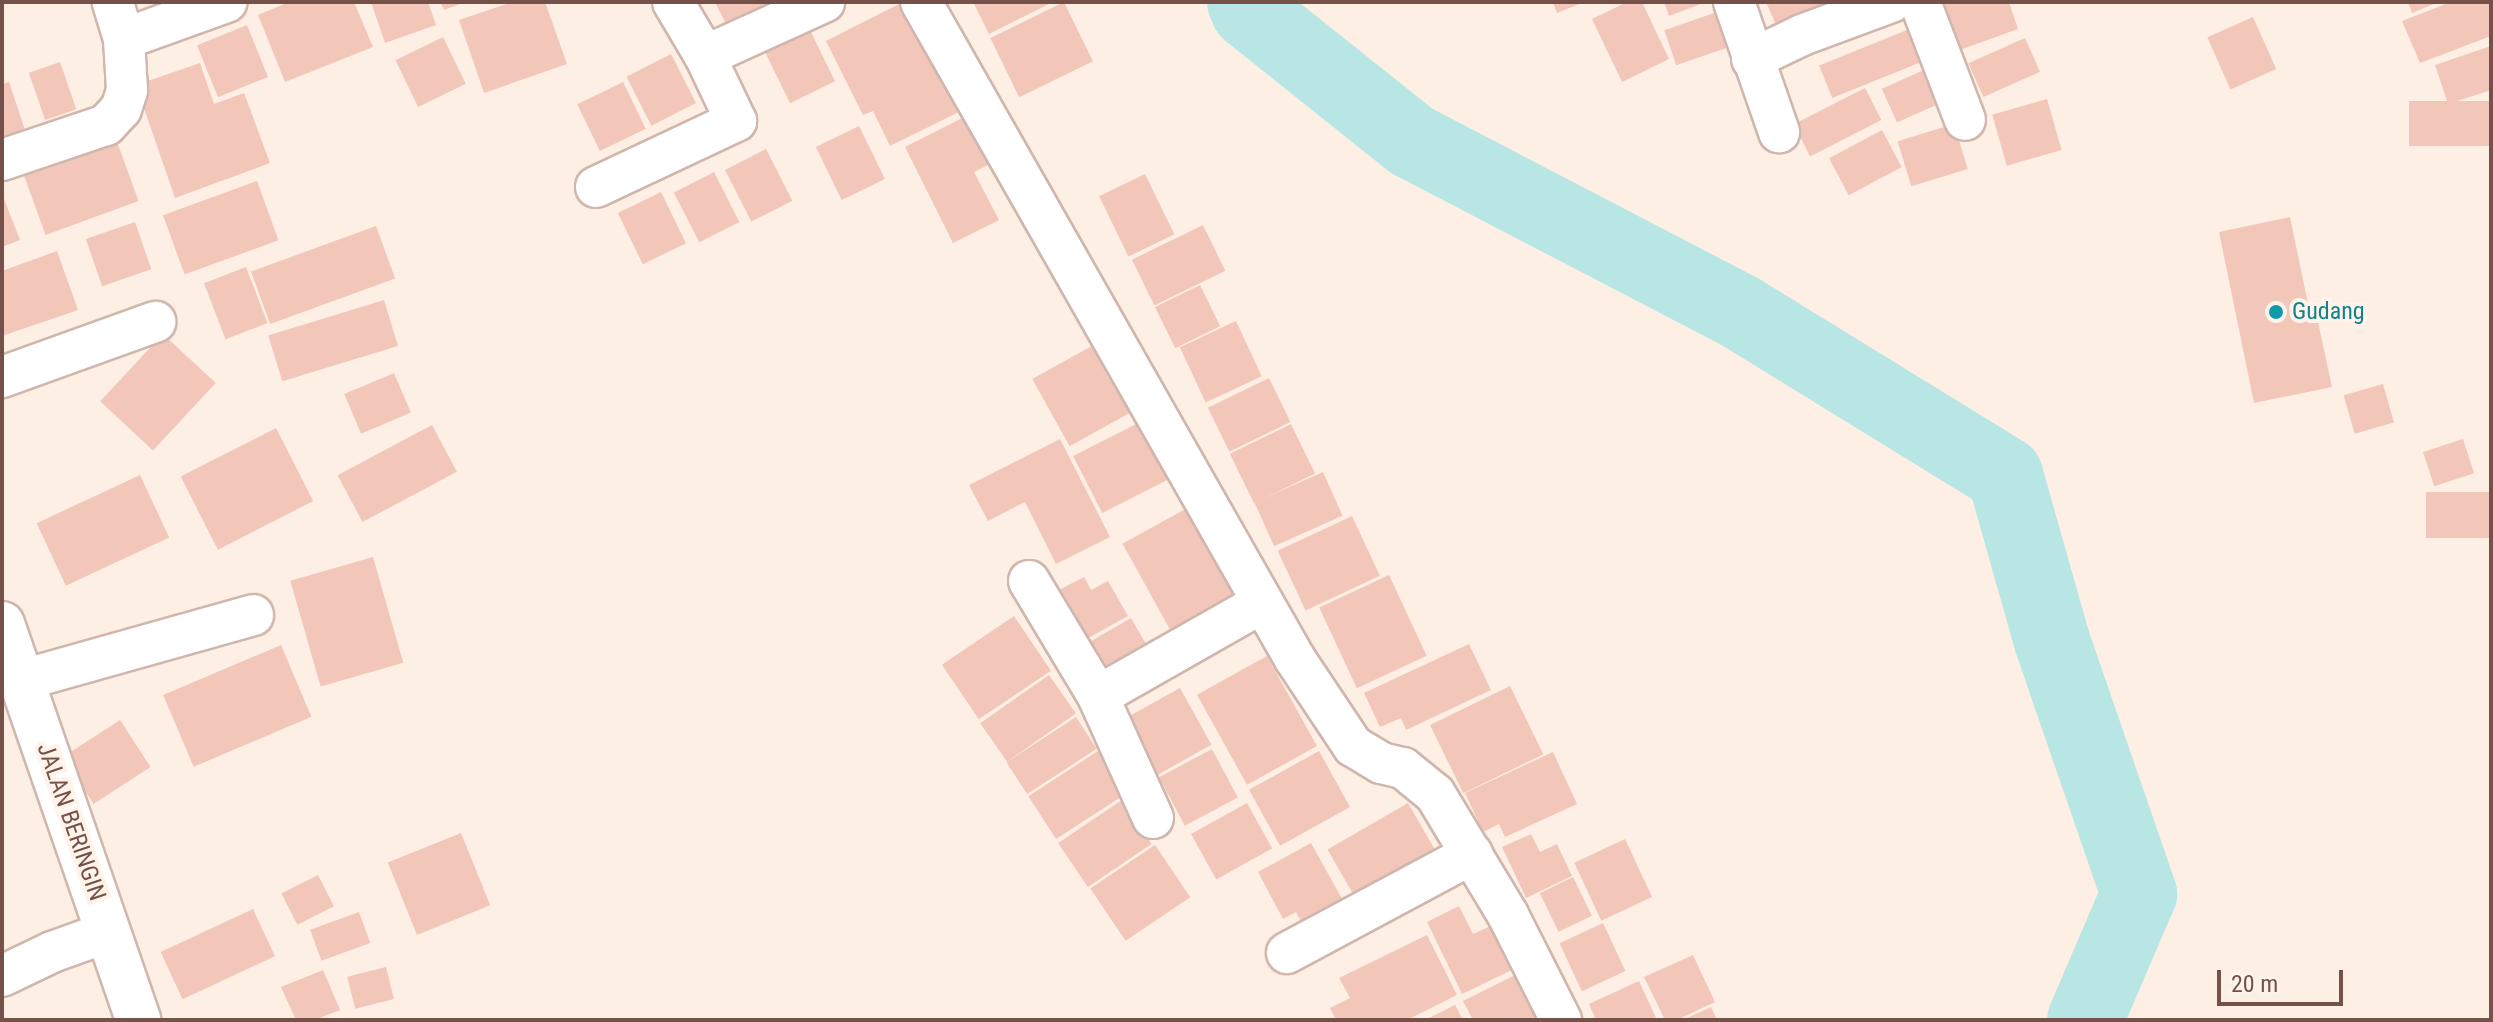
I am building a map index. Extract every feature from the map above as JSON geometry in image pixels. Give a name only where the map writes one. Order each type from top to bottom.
[{"type":"street","points":[[2,160],[106,125],[121,109],[127,90],[119,20],[226,2]]},
{"type":"street","points":[[596,187],[736,121],[705,56],[673,2]]},
{"type":"street","points":[[705,56],[824,2]]},
{"type":"street","points":[[921,2],[1262,603],[1353,746],[1381,763],[1403,768],[1435,794],[1542,976],[1561,1020]]},
{"type":"street","points":[[1734,2],[1779,132]]},
{"type":"street","points":[[1752,59],[1802,35],[1891,2]]},
{"type":"street","points":[[1920,2],[1965,120]]},
{"type":"street","points":[[2,377],[155,322]]},
{"type":"street","points":[[1029,581],[1098,696],[1153,818]]},
{"type":"street","points":[[1098,696],[1262,603]]},
{"type":"street","points":[[22,680],[253,615]]},
{"type":"street","name":"JALAN BERINGIN","points":[[3,631],[138,1020]]},
{"type":"street","points":[[1287,953],[1472,854]]},
{"type":"street","points":[[2,976],[52,952],[108,932]]},
{"type":"building","points":[[289,2],[354,2],[373,47],[285,82],[258,15]]},
{"type":"building","points":[[371,2],[428,2],[436,25],[385,43]]},
{"type":"building","points":[[440,2],[465,2],[444,10]]},
{"type":"building","points":[[512,2],[545,2],[567,64],[484,93],[459,20]]},
{"type":"building","points":[[715,2],[776,2],[732,36]]},
{"type":"building","points":[[903,2],[965,109],[890,146],[873,111],[863,115],[826,41]]},
{"type":"building","points":[[973,2],[1053,2],[989,34]]},
{"type":"building","points":[[1064,2],[1093,61],[1019,97],[990,38]]},
{"type":"building","points":[[1553,2],[1584,2],[1557,13]]},
{"type":"building","points":[[1627,2],[1642,2],[1669,59],[1622,82],[1592,19]]},
{"type":"building","points":[[1664,2],[1706,2],[1669,16]]},
{"type":"building","points":[[1766,2],[1830,2],[1776,25]]},
{"type":"building","points":[[1947,2],[2009,2],[2018,29],[1954,52],[1937,5]]},
{"type":"building","points":[[2408,2],[2439,2],[2412,13]]},
{"type":"building","points":[[2451,2],[2491,2],[2491,36],[2420,63],[2402,21]]},
{"type":"building","points":[[1720,11],[1732,46],[1676,65],[1664,30]]},
{"type":"building","points":[[2253,17],[2276,69],[2231,89],[2207,37]]},
{"type":"building","points":[[1922,24],[1935,56],[1832,98],[1819,66]]},
{"type":"building","points":[[247,25],[268,77],[218,97],[197,45]]},
{"type":"building","points":[[810,30],[835,81],[790,103],[765,52]]},
{"type":"building","points":[[443,37],[466,84],[418,107],[395,60]]},
{"type":"building","points":[[2025,38],[2040,72],[1983,97],[1968,63]]},
{"type":"building","points":[[2491,46],[2491,90],[2448,104],[2435,65]]},
{"type":"building","points":[[671,54],[696,103],[651,126],[626,77]]},
{"type":"building","points":[[60,62],[76,109],[45,120],[29,73]]},
{"type":"building","points":[[200,63],[214,104],[244,93],[270,163],[175,198],[136,85]]},
{"type":"building","points":[[1933,66],[1948,100],[1897,123],[1882,89]]},
{"type":"building","points":[[9,82],[28,139],[2,147],[2,84]]},
{"type":"building","points":[[623,82],[646,129],[600,151],[577,104]]},
{"type":"building","points":[[1865,88],[1881,120],[1810,156],[1794,124]]},
{"type":"building","points":[[2047,99],[2062,150],[2007,166],[1992,115]]},
{"type":"building","points":[[2409,101],[2491,101],[2491,146],[2409,146]]},
{"type":"building","points":[[976,111],[1000,159],[974,172],[999,220],[953,243],[905,147]]},
{"type":"building","points":[[1954,124],[1968,169],[1911,186],[1898,141]]},
{"type":"building","points":[[859,126],[885,179],[842,200],[816,147]]},
{"type":"building","points":[[1882,130],[1902,167],[1849,195],[1829,158]]},
{"type":"building","points":[[116,139],[139,201],[46,235],[23,173]]},
{"type":"building","points":[[766,149],[792,201],[751,222],[725,170]]},
{"type":"building","points":[[714,172],[739,222],[699,242],[674,192]]},
{"type":"building","points":[[1145,174],[1174,234],[1129,257],[1099,196]]},
{"type":"building","points":[[257,181],[279,240],[185,274],[163,215]]},
{"type":"building","points":[[661,192],[686,243],[643,264],[618,213]]},
{"type":"building","points":[[2,194],[20,240],[2,247]]},
{"type":"building","name":"Gudang","points":[[2290,217],[2308,304],[2314,303],[2332,387],[2254,403],[2219,232]]},
{"type":"building","points":[[135,222],[151,269],[102,286],[86,239]]},
{"type":"building","points":[[1203,225],[1225,271],[1154,305],[1132,260]]},
{"type":"building","points":[[376,226],[395,279],[270,324],[251,271]]},
{"type":"building","points":[[57,251],[78,310],[2,336],[2,271]]},
{"type":"building","points":[[246,267],[268,323],[225,339],[204,283]]},
{"type":"building","points":[[1200,285],[1220,326],[1175,348],[1155,307]]},
{"type":"building","points":[[384,300],[398,346],[282,381],[268,335]]},
{"type":"building","points":[[1236,321],[1262,376],[1206,402],[1180,347]]},
{"type":"building","points":[[163,334],[216,383],[153,450],[100,401]]},
{"type":"building","points":[[1097,343],[1134,410],[1070,446],[1032,379]]},
{"type":"building","points":[[394,373],[411,413],[361,434],[344,394]]},
{"type":"building","points":[[1269,378],[1290,422],[1229,452],[1208,408]]},
{"type":"building","points":[[2383,384],[2394,422],[2355,434],[2344,395]]},
{"type":"building","points":[[1140,422],[1169,479],[1102,513],[1073,456]]},
{"type":"building","points":[[1291,424],[1315,473],[1254,503],[1230,454]]},
{"type":"building","points":[[432,425],[457,472],[362,522],[338,475]]},
{"type":"building","points":[[276,428],[313,501],[218,550],[181,477]]},
{"type":"building","points":[[1060,439],[1110,537],[1056,564],[1025,502],[988,521],[969,485]]},
{"type":"building","points":[[2463,439],[2474,473],[2434,486],[2423,452]]},
{"type":"building","points":[[1323,472],[1343,516],[1274,546],[1254,503]]},
{"type":"building","points":[[140,475],[169,538],[66,586],[37,523]]},
{"type":"building","points":[[2426,492],[2491,492],[2491,538],[2426,538]]},
{"type":"building","points":[[1189,507],[1243,604],[1176,641],[1123,544]]},
{"type":"building","points":[[1352,516],[1380,576],[1306,610],[1278,551]]},
{"type":"building","points":[[373,557],[403,663],[321,686],[290,581]]},
{"type":"building","points":[[1389,575],[1427,656],[1357,688],[1319,608]]},
{"type":"building","points":[[1084,577],[1091,590],[1108,581],[1128,616],[1081,642],[1053,593]]},
{"type":"building","points":[[1014,616],[1051,671],[979,719],[942,665]]},
{"type":"building","points":[[1131,618],[1152,655],[1105,683],[1083,646]]},
{"type":"building","points":[[1469,644],[1491,690],[1406,730],[1401,718],[1380,727],[1364,693]]},
{"type":"building","points":[[281,645],[311,717],[194,767],[163,695]]},
{"type":"building","points":[[1267,656],[1317,746],[1247,785],[1197,695]]},
{"type":"building","points":[[1049,675],[1076,714],[1007,762],[980,723]]},
{"type":"building","points":[[1510,686],[1543,754],[1463,793],[1430,725]]},
{"type":"building","points":[[1180,688],[1212,745],[1157,775],[1126,718]]},
{"type":"building","points":[[1076,717],[1097,749],[1027,794],[1006,762]]},
{"type":"building","points":[[120,720],[150,767],[93,804],[63,757]]},
{"type":"building","points":[[1212,749],[1238,798],[1185,826],[1159,777]]},
{"type":"building","points":[[1098,751],[1126,794],[1056,839],[1028,796]]},
{"type":"building","points":[[1319,751],[1350,807],[1280,846],[1249,790]]},
{"type":"building","points":[[1553,752],[1577,804],[1505,837],[1499,824],[1483,832],[1465,793]]},
{"type":"building","points":[[1122,800],[1152,844],[1088,887],[1058,843]]},
{"type":"building","points":[[1247,803],[1272,848],[1216,880],[1191,834]]},
{"type":"building","points":[[1408,803],[1440,858],[1359,905],[1327,850]]},
{"type":"building","points":[[461,833],[490,905],[417,935],[388,863]]},
{"type":"building","points":[[1531,834],[1540,852],[1557,844],[1572,876],[1526,898],[1502,847]]},
{"type":"building","points":[[1625,839],[1652,897],[1601,921],[1574,863]]},
{"type":"building","points":[[1311,843],[1350,913],[1309,936],[1296,912],[1283,919],[1258,872]]},
{"type":"building","points":[[1155,845],[1190,897],[1126,941],[1090,889]]},
{"type":"building","points":[[318,875],[334,906],[297,925],[281,894]]},
{"type":"building","points":[[1573,877],[1592,916],[1559,932],[1540,893]]},
{"type":"building","points":[[1459,906],[1473,934],[1493,925],[1514,969],[1462,994],[1427,922]]},
{"type":"building","points":[[253,909],[275,956],[183,999],[161,952]]},
{"type":"building","points":[[359,912],[370,943],[321,961],[310,930]]},
{"type":"building","points":[[1603,923],[1625,971],[1582,991],[1559,943]]},
{"type":"building","points":[[1427,935],[1457,995],[1407,1020],[1336,1020],[1330,1008],[1350,998],[1339,978]]},
{"type":"building","points":[[1693,955],[1715,1002],[1677,1020],[1665,1020],[1644,977]]},
{"type":"building","points":[[386,967],[394,999],[355,1009],[347,977]]},
{"type":"building","points":[[323,970],[340,1010],[315,1020],[296,1020],[281,987]]},
{"type":"building","points":[[1515,975],[1538,1020],[1473,1020],[1463,1001]]},
{"type":"building","points":[[1639,981],[1657,1020],[1596,1020],[1589,1004]]},
{"type":"building","points":[[1455,1005],[1463,1020],[1425,1020]]},
{"type":"building","points":[[1711,1007],[1717,1020],[1683,1020]]},
{"type":"waterway","points":[[1245,2],[1249,11],[1412,141],[1742,313],[2005,475],[2052,641],[2139,894],[2085,1020]]},
{"type":"place","name":"Gudang","points":[[2276,312]]}]
